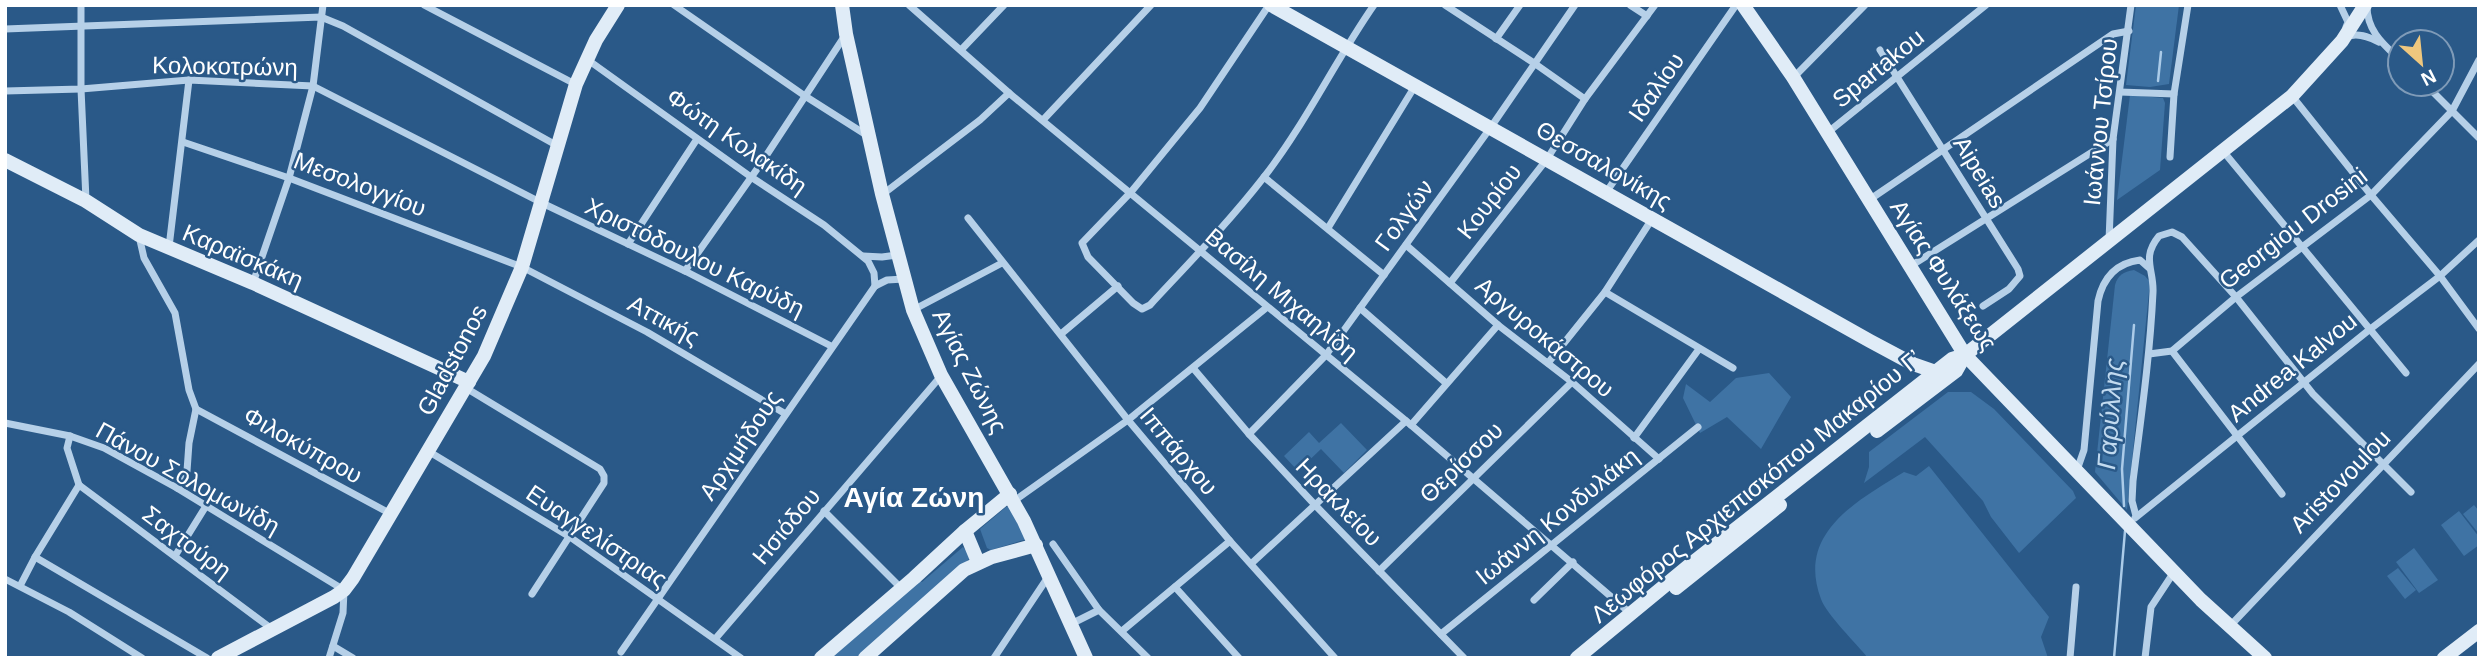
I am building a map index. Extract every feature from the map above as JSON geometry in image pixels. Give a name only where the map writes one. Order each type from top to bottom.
[{"type":"main road","name":"Αγίας Ζώνης","points":[[842,5],[882,194],[913,310],[941,375],[1036,545],[1086,658]]},
{"type":"main road","name":"Θεσσαλονίκης","points":[[1270,5],[1913,364],[1936,372]]},
{"type":"main road","name":"Αγίας Φυλάξεως","points":[[1743,5],[1828,133],[1965,355],[2077,470],[2133,520],[2174,572],[2265,658]]},
{"type":"main road","name":"Λεωφόρος Αρχιεπισκόπου Μακαρίου Γ’","points":[[1588,658],[1952,359],[1965,355],[2292,96],[2342,41],[2366,5]]},
{"type":"main road","name":"Gladstonos","points":[[218,658],[344,590],[353,578],[467,385],[501,319],[522,267],[576,84],[613,7]]},
{"type":"main road","name":"Καραϊσκάκη","points":[[5,160],[86,201],[139,235],[253,283],[467,385]]},
{"type":"main road","name":"Λεωφόρος Αρχιεπισκόπου Μακαρίου Γ’","points":[[1577,658],[1630,613],[1956,371],[1965,355]]},
{"type":"main road","points":[[1913,364],[1917,379],[1916,388]]},
{"type":"main road","points":[[821,658],[902,589],[964,531],[1012,498]]},
{"type":"main road","points":[[964,531],[978,562]]},
{"type":"main road","points":[[865,658],[964,570],[978,562],[1036,545]]},
{"type":"main road","points":[[2444,658],[2479,631]]},
{"type":"street","points":[[81,5],[80,89],[86,201]]},
{"type":"street","points":[[253,283],[289,177],[313,86],[323,5]]},
{"type":"street","points":[[424,5],[576,84]]},
{"type":"street","points":[[674,5],[805,96],[869,136]]},
{"type":"street","name":"Βασίλη Μιχαηλίδη","points":[[909,5],[1009,93],[1408,423],[1630,613]]},
{"type":"street","points":[[961,50],[1004,5]]},
{"type":"street","points":[[1043,120],[1151,5]]},
{"type":"street","points":[[1270,5],[1200,108],[1131,192],[1083,242],[1082,247],[1088,257],[1139,307],[1146,308],[1152,303],[1202,252],[1264,177],[1298,129],[1345,48],[1374,5]]},
{"type":"street","points":[[1445,5],[1585,99]]},
{"type":"street","points":[[1496,39],[1520,5]]},
{"type":"street","name":"Γολγών","points":[[1249,434],[1326,355],[1491,127],[1575,5]]},
{"type":"street","points":[[1630,5],[1647,16]]},
{"type":"street","name":"Κουρίου","points":[[1450,283],[1546,159],[1585,99],[1655,5]]},
{"type":"street","name":"Ιδαλίου","points":[[1606,191],[1736,5]]},
{"type":"street","points":[[1793,78],[1865,5]]},
{"type":"street","name":"Spartakou","points":[[1828,133],[1986,5]]},
{"type":"street","name":"Ιωάννου Τσίρου","points":[[2109,242],[2113,139],[2131,5]]},
{"type":"street","points":[[2170,156],[2174,94],[2188,5]]},
{"type":"street","points":[[2340,5],[2348,22],[2342,41]]},
{"type":"street","points":[[2366,5],[2369,25],[2386,46]]},
{"type":"street","points":[[5,29],[321,18],[343,26],[556,145]]},
{"type":"street","points":[[1868,200],[2113,34],[2129,31]]},
{"type":"street","points":[[685,271],[846,34]]},
{"type":"street","points":[[2342,41],[2351,35],[2369,37],[2383,43]]},
{"type":"street","name":"Aipeias","points":[[1880,50],[2018,269],[2020,276],[2009,289],[1983,306]]},
{"type":"street","name":"Φώτη Κολακίδη","points":[[588,60],[751,177],[824,225],[871,265],[875,286]]},
{"type":"street","name":"Georgiou Drosini","points":[[2172,351],[2302,245],[2371,195],[2452,111],[2479,60]]},
{"type":"street","points":[[169,248],[189,80]]},
{"type":"street","name":"Κολοκοτρώνη","points":[[5,91],[80,89],[189,80],[313,86],[542,203]]},
{"type":"street","points":[[1328,228],[1415,86]]},
{"type":"street","points":[[2120,92],[2174,94]]},
{"type":"street","points":[[882,194],[980,120],[1009,93]]},
{"type":"street","points":[[2292,96],[2440,276],[2479,329]]},
{"type":"street","points":[[2439,98],[2479,138]]},
{"type":"street","points":[[628,244],[697,139]]},
{"type":"street","points":[[1909,267],[2113,139]]},
{"type":"street","name":"Μεσολογγίου","points":[[183,142],[289,177],[522,267]]},
{"type":"street","points":[[2223,151],[2406,373]]},
{"type":"street","points":[[1264,177],[1384,275]]},
{"type":"street","name":"Χριστόδουλου Καρύδη","points":[[542,203],[685,271],[831,346]]},
{"type":"street","name":"Ιππάρχου","points":[[968,218],[1128,420],[1230,541],[1335,658]]},
{"type":"street","points":[[1548,363],[1605,292],[1653,219]]},
{"type":"street","points":[[2133,520],[2133,481],[2149,354],[2153,289],[2149,253],[2152,244],[2166,233],[2177,233],[2236,297],[2304,382],[2382,465],[2412,492]]},
{"type":"street","points":[[139,235],[144,258],[175,313],[189,390],[196,409],[187,471],[177,488]]},
{"type":"street","name":"Andrea Kalvou","points":[[2133,520],[2440,276],[2479,240]]},
{"type":"street","name":"Αργυροκάστρου","points":[[1406,245],[1498,325],[1572,382],[1658,459]]},
{"type":"street","points":[[863,256],[897,255]]},
{"type":"street","points":[[2077,470],[2084,450],[2098,301],[2102,285],[2128,261],[2140,260],[2150,268]]},
{"type":"street","points":[[913,310],[1002,263]]},
{"type":"street","name":"Αττικής","points":[[522,267],[647,332],[784,413]]},
{"type":"street","points":[[875,286],[887,280],[904,279]]},
{"type":"street","name":"Αρχιμήδους","points":[[621,652],[784,413],[875,286]]},
{"type":"street","points":[[1061,334],[1118,286]]},
{"type":"street","points":[[1605,292],[1732,369]]},
{"type":"street","points":[[1012,498],[1128,420],[1266,307]]},
{"type":"street","points":[[1360,308],[1446,383]]},
{"type":"street","points":[[1252,563],[1408,423],[1498,325]]},
{"type":"street","points":[[1634,438],[1699,349]]},
{"type":"street","points":[[2149,354],[2172,351],[2282,494]]},
{"type":"street","name":"Aristovoulou","points":[[2230,626],[2479,364]]},
{"type":"street","name":"Ηρακλείου","points":[[1193,368],[1249,434],[1316,506],[1464,658]]},
{"type":"street","name":"Ησιόδου","points":[[716,638],[941,375]]},
{"type":"street","name":"Θερίσσου","points":[[1379,571],[1572,382]]},
{"type":"street","points":[[467,385],[600,469],[604,475],[604,483],[532,594]]},
{"type":"street","name":"Φιλοκύπρου","points":[[196,409],[391,514]]},
{"type":"street","name":"Πάνου Σολομωνίδη","points":[[5,423],[70,436],[104,448],[177,488],[344,590]]},
{"type":"street","name":"Ιωάννη Κονδυλάκη","points":[[1441,634],[1698,427]]},
{"type":"street","points":[[20,586],[79,485],[67,449],[70,436]]},
{"type":"street","name":"Ευαγγελίστριας","points":[[428,451],[570,537],[657,600],[716,638],[737,656]]},
{"type":"street","name":"Σαχτούρη","points":[[79,485],[273,629]]},
{"type":"street","points":[[175,556],[206,506]]},
{"type":"street","points":[[824,511],[902,589]]},
{"type":"street","points":[[1122,631],[1230,541]]},
{"type":"street","points":[[1053,544],[1099,610],[1122,631],[1143,657]]},
{"type":"street","points":[[35,557],[207,658]]},
{"type":"street","points":[[1534,600],[1573,562]]},
{"type":"street","points":[[2146,658],[2151,607],[2174,572]]},
{"type":"street","points":[[994,658],[1050,575]]},
{"type":"street","points":[[5,579],[69,612],[142,658]]},
{"type":"street","points":[[1175,587],[1239,658]]},
{"type":"street","points":[[2070,658],[2077,587]]},
{"type":"street","points":[[329,658],[343,613],[344,590]]},
{"type":"street","points":[[1071,624],[1099,610]]},
{"type":"street","points":[[333,646],[353,658]]},
{"type":"shaded area","points":[[2136,5],[2179,5],[2169,84],[2150,87],[2126,85]]},
{"type":"shaded area","points":[[2130,95],[2163,98],[2165,103],[2160,170],[2117,200]]},
{"type":"shaded area","points":[[2134,270],[2150,282],[2127,510],[2095,472],[2115,285],[2122,274]]},
{"type":"shaded area","points":[[1769,373],[1791,397],[1761,449],[1727,417],[1700,433],[1683,398],[1686,384],[1710,402],[1736,378]]},
{"type":"shaded area","points":[[1948,392],[1971,392],[1994,409],[2073,491],[2076,498],[2019,553],[1991,517],[1983,501],[1925,437],[1864,483],[1869,467],[1869,452]]},
{"type":"shaded area","points":[[1341,423],[1367,450],[1344,473],[1321,449],[1298,471],[1284,456],[1309,432],[1319,443]]},
{"type":"shaded area","points":[[1929,466],[2049,617],[2041,637],[2048,658],[1868,658],[1824,605],[1815,576],[1817,555],[1824,537],[1850,508],[1868,495],[1904,472],[1916,476]]},
{"type":"shaded area","points":[[2474,505],[2479,511],[2479,534],[2463,514]]},
{"type":"shaded area","points":[[1009,507],[1027,539],[991,550],[987,548],[980,529]]},
{"type":"shaded area","points":[[2459,511],[2479,537],[2479,545],[2464,556],[2441,525]]},
{"type":"shaded area","points":[[963,547],[971,557],[856,658],[830,658],[919,580],[922,582]]},
{"type":"shaded area","points":[[2414,548],[2438,580],[2419,593],[2396,562]]},
{"type":"shaded area","points":[[2398,568],[2416,590],[2405,599],[2387,576]]},
{"type":"waterway","name":"Γαρύλλης","points":[[2158,81],[2161,52]]},
{"type":"waterway","name":"Γαρύλλης","points":[[2124,506],[2122,469],[2134,325]]},
{"type":"waterway","name":"Γαρύλλης","points":[[2114,658],[2125,531]]},
{"type":"district","name":"Αγία Ζώνη","points":[[914,497]]}]
